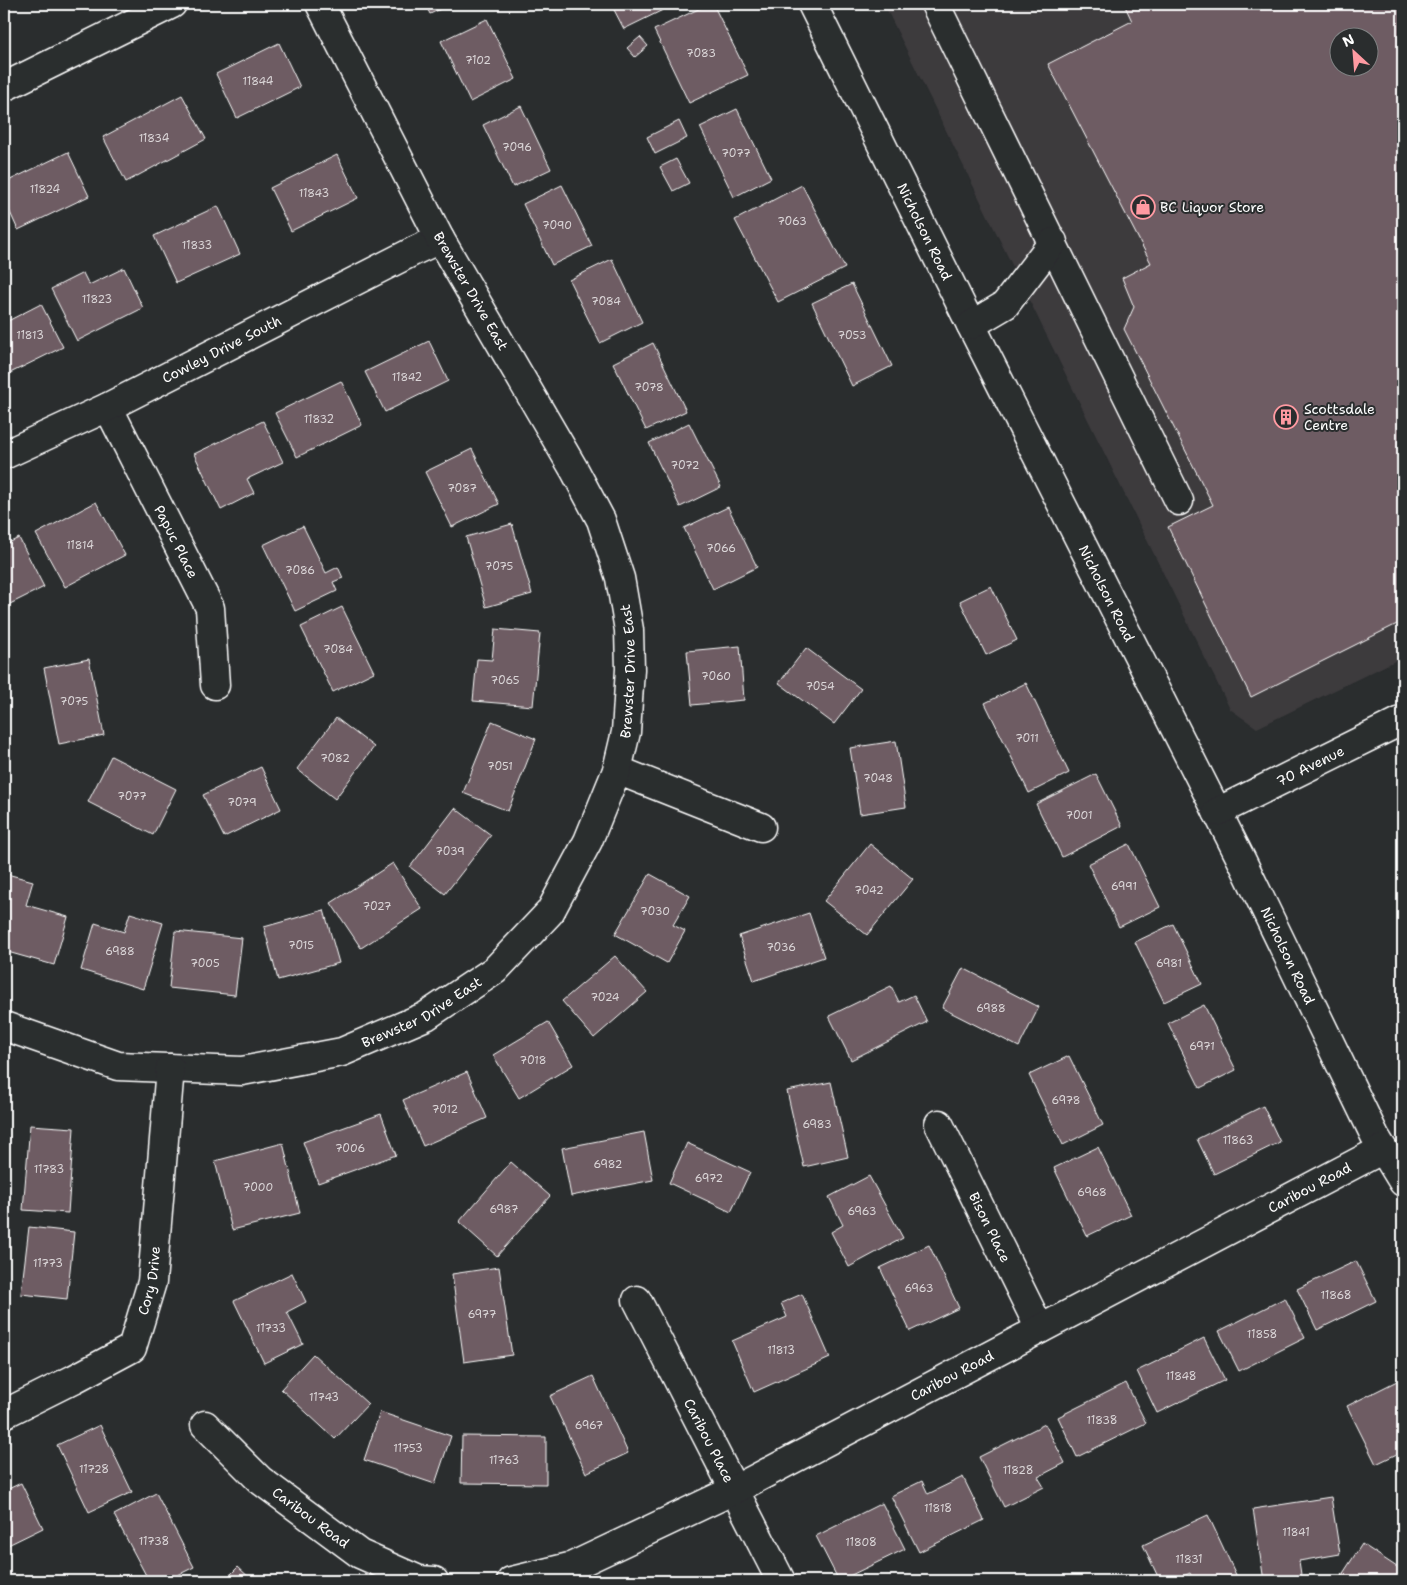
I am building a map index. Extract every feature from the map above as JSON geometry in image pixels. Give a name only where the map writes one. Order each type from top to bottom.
[{"type":"street","points":[[4,87],[172,4]]},
{"type":"street","name":"Brewster Drive East","points":[[4,1026],[118,1066],[242,1071],[342,1052],[426,1016],[495,970],[550,912],[588,841],[617,770],[626,732],[630,669],[629,630],[620,578],[601,520],[575,471],[440,240],[320,4]]},
{"type":"street","name":"Nicholson Road","points":[[812,4],[971,325],[1217,812],[1374,1136],[1403,1182]]},
{"type":"street","points":[[934,4],[1053,242],[1179,501]]},
{"type":"street","name":"Cowley Drive South","points":[[4,456],[108,407],[416,250],[440,240]]},
{"type":"street","points":[[971,325],[1005,305],[1053,242]]},
{"type":"street","name":"Papuc Place","points":[[108,407],[210,608],[215,684]]},
{"type":"street","name":"70 Avenue","points":[[1217,812],[1403,720]]},
{"type":"street","points":[[617,770],[761,827]]},
{"type":"street","name":"Cory Drive","points":[[4,1414],[74,1380],[132,1348],[152,1282],[170,1068]]},
{"type":"street","name":"Bison Place","points":[[939,1124],[1040,1329]]},
{"type":"street","name":"Caribou Road","points":[[511,1581],[572,1566],[734,1490],[1383,1148]]},
{"type":"street","name":"Caribou Place","points":[[637,1300],[781,1581]]},
{"type":"street","name":"Caribou Road","points":[[205,1425],[260,1480],[360,1554],[423,1581]]},
{"type":"shaded area","name":"Scottsdale Centre","points":[[884,4],[1403,4],[1403,657],[1257,728],[1230,709]]},
{"type":"building","points":[[425,4],[451,4],[430,14]]},
{"type":"building","points":[[611,4],[675,4],[624,29]]},
{"type":"building","points":[[709,4],[713,4],[748,75],[689,103],[654,30]]},
{"type":"building","name":"Scottsdale Centre","points":[[1124,4],[1403,4],[1403,621],[1251,697],[1168,527],[1213,505],[1124,329],[1134,307],[1122,278],[1151,263],[1048,64],[1132,21]]},
{"type":"building","points":[[487,19],[516,79],[470,102],[441,41]]},
{"type":"building","points":[[640,37],[648,46],[635,57],[627,48]]},
{"type":"building","points":[[279,43],[300,87],[237,118],[216,74]]},
{"type":"building","points":[[182,95],[206,139],[126,182],[103,137]]},
{"type":"building","points":[[521,106],[551,169],[513,187],[483,125]]},
{"type":"building","points":[[737,109],[771,178],[734,197],[700,127]]},
{"type":"building","points":[[679,121],[687,138],[655,154],[647,137]]},
{"type":"building","points":[[68,152],[89,196],[18,230],[4,199],[4,183]]},
{"type":"building","points":[[337,155],[358,198],[291,231],[270,188]]},
{"type":"building","points":[[676,159],[689,183],[673,191],[660,167]]},
{"type":"building","points":[[562,185],[592,246],[552,265],[523,204]]},
{"type":"building","points":[[802,185],[845,268],[778,302],[735,220]]},
{"type":"building","points":[[218,206],[240,254],[176,283],[154,236]]},
{"type":"building","points":[[612,259],[642,322],[600,343],[569,280]]},
{"type":"building","points":[[124,268],[143,308],[77,341],[51,289],[83,273],[89,285]]},
{"type":"building","points":[[852,284],[892,366],[852,386],[812,303]]},
{"type":"building","points":[[41,304],[63,347],[4,376],[4,323]]},
{"type":"building","points":[[429,341],[448,381],[385,412],[365,372]]},
{"type":"building","points":[[653,343],[686,411],[646,430],[613,363]]},
{"type":"building","points":[[341,381],[362,425],[297,457],[275,413]]},
{"type":"building","points":[[263,421],[283,462],[247,479],[254,493],[221,510],[194,454]]},
{"type":"building","points":[[689,423],[721,487],[680,507],[649,443]]},
{"type":"building","points":[[472,449],[499,504],[452,527],[425,472]]},
{"type":"building","points":[[96,502],[125,555],[65,587],[36,534]]},
{"type":"building","points":[[728,507],[757,567],[713,589],[684,528]]},
{"type":"building","points":[[512,524],[532,594],[486,607],[466,537]]},
{"type":"building","points":[[303,526],[326,573],[338,567],[343,578],[333,582],[337,591],[295,611],[263,545]]},
{"type":"building","points":[[19,538],[44,587],[4,607],[4,545]]},
{"type":"building","points":[[991,586],[1017,640],[986,655],[960,601]]},
{"type":"building","points":[[342,607],[374,672],[333,692],[301,627]]},
{"type":"building","points":[[495,629],[540,633],[533,706],[473,701],[477,659],[492,660]]},
{"type":"building","points":[[740,646],[744,700],[692,705],[687,651]]},
{"type":"building","points":[[806,648],[861,689],[834,724],[779,683]]},
{"type":"building","points":[[89,659],[104,735],[59,744],[44,668]]},
{"type":"building","points":[[1026,683],[1069,773],[1029,793],[985,703]]},
{"type":"building","points":[[336,718],[374,747],[335,799],[297,769]]},
{"type":"building","points":[[492,721],[536,739],[508,811],[463,793]]},
{"type":"building","points":[[896,741],[906,807],[860,814],[850,748]]},
{"type":"building","points":[[111,756],[176,789],[153,835],[88,802]]},
{"type":"building","points":[[261,767],[281,809],[224,837],[203,795]]},
{"type":"building","points":[[1096,774],[1122,826],[1062,857],[1036,804]]},
{"type":"building","points":[[455,808],[491,835],[445,894],[410,867]]},
{"type":"building","points":[[870,844],[913,879],[867,935],[824,901]]},
{"type":"building","points":[[1129,844],[1160,907],[1119,927],[1088,864]]},
{"type":"building","points":[[393,863],[422,909],[361,948],[331,903]]},
{"type":"building","points":[[7,874],[33,881],[26,905],[68,917],[54,965],[4,951],[4,885]]},
{"type":"building","points":[[650,874],[690,896],[673,925],[685,931],[667,963],[615,934]]},
{"type":"building","points":[[324,910],[339,963],[278,980],[264,927]]},
{"type":"building","points":[[130,913],[163,923],[143,989],[81,970],[95,923],[124,932]]},
{"type":"building","points":[[809,913],[824,957],[754,981],[739,936]]},
{"type":"building","points":[[1173,924],[1202,984],[1164,1002],[1135,942]]},
{"type":"building","points":[[175,931],[242,938],[235,995],[169,988]]},
{"type":"building","points":[[615,956],[647,992],[594,1038],[562,1001]]},
{"type":"building","points":[[963,968],[1039,1007],[1019,1047],[942,1008]]},
{"type":"building","points":[[891,986],[899,1002],[914,995],[927,1022],[851,1060],[829,1016]]},
{"type":"building","points":[[1204,1005],[1236,1070],[1200,1088],[1168,1023]]},
{"type":"building","points":[[548,1022],[573,1065],[519,1098],[493,1055]]},
{"type":"building","points":[[1069,1056],[1103,1125],[1063,1145],[1029,1075]]},
{"type":"building","points":[[467,1072],[487,1118],[423,1146],[403,1100]]},
{"type":"building","points":[[831,1082],[848,1157],[804,1167],[787,1091]]},
{"type":"building","points":[[1263,1106],[1280,1142],[1214,1174],[1197,1139]]},
{"type":"building","points":[[381,1114],[396,1155],[318,1183],[303,1142]]},
{"type":"building","points":[[30,1125],[74,1128],[68,1213],[23,1210]]},
{"type":"building","points":[[644,1132],[653,1180],[571,1196],[562,1148]]},
{"type":"building","points":[[283,1143],[300,1213],[232,1230],[215,1161]]},
{"type":"building","points":[[687,1143],[750,1172],[731,1212],[669,1183]]},
{"type":"building","points":[[1098,1147],[1131,1215],[1087,1236],[1054,1168]]},
{"type":"building","points":[[511,1162],[550,1196],[497,1256],[459,1222]]},
{"type":"building","points":[[869,1176],[903,1238],[849,1267],[831,1232],[843,1225],[829,1197]]},
{"type":"building","points":[[29,1227],[74,1232],[67,1299],[21,1294]]},
{"type":"building","points":[[929,1245],[959,1308],[910,1331],[880,1268]]},
{"type":"building","points":[[1356,1261],[1376,1301],[1317,1330],[1297,1289]]},
{"type":"building","points":[[499,1267],[512,1355],[464,1362],[452,1274]]},
{"type":"building","points":[[292,1273],[306,1302],[287,1312],[303,1344],[264,1363],[234,1301]]},
{"type":"building","points":[[802,1294],[830,1358],[754,1392],[732,1341],[787,1317],[781,1303]]},
{"type":"building","points":[[1285,1298],[1305,1338],[1239,1371],[1219,1331]]},
{"type":"building","points":[[1204,1338],[1225,1380],[1157,1413],[1137,1371]]},
{"type":"building","points":[[313,1354],[368,1404],[335,1439],[281,1389]]},
{"type":"building","points":[[593,1376],[628,1453],[586,1473],[550,1396]]},
{"type":"building","points":[[1401,1379],[1403,1384],[1403,1451],[1376,1464],[1347,1406]]},
{"type":"building","points":[[1126,1383],[1146,1423],[1077,1457],[1058,1417]]},
{"type":"building","points":[[380,1412],[451,1436],[435,1484],[364,1460]]},
{"type":"building","points":[[1045,1424],[1065,1463],[1038,1477],[1044,1487],[1004,1507],[979,1457]]},
{"type":"building","points":[[100,1425],[132,1492],[89,1512],[57,1445]]},
{"type":"building","points":[[462,1436],[546,1437],[546,1484],[461,1483]]},
{"type":"building","points":[[963,1477],[984,1520],[919,1552],[891,1496],[922,1481],[928,1494]]},
{"type":"building","points":[[21,1483],[43,1528],[4,1547],[4,1491]]},
{"type":"building","points":[[156,1493],[194,1567],[166,1581],[149,1581],[114,1515]]},
{"type":"building","points":[[1331,1497],[1340,1554],[1299,1561],[1302,1581],[1264,1581],[1253,1509]]},
{"type":"building","points":[[882,1503],[905,1549],[839,1581],[816,1536]]},
{"type":"building","points":[[1208,1515],[1237,1577],[1228,1581],[1194,1581],[1190,1573],[1173,1581],[1160,1581],[1143,1545]]},
{"type":"building","points":[[1362,1544],[1403,1571],[1403,1581],[1338,1581]]},
{"type":"building","points":[[238,1567],[253,1581],[224,1581]]},
{"type":"place","name":"BC Liquor Store","points":[[1143,207]]},
{"type":"place","name":"Scottsdale Centre","points":[[1286,417]]}]
